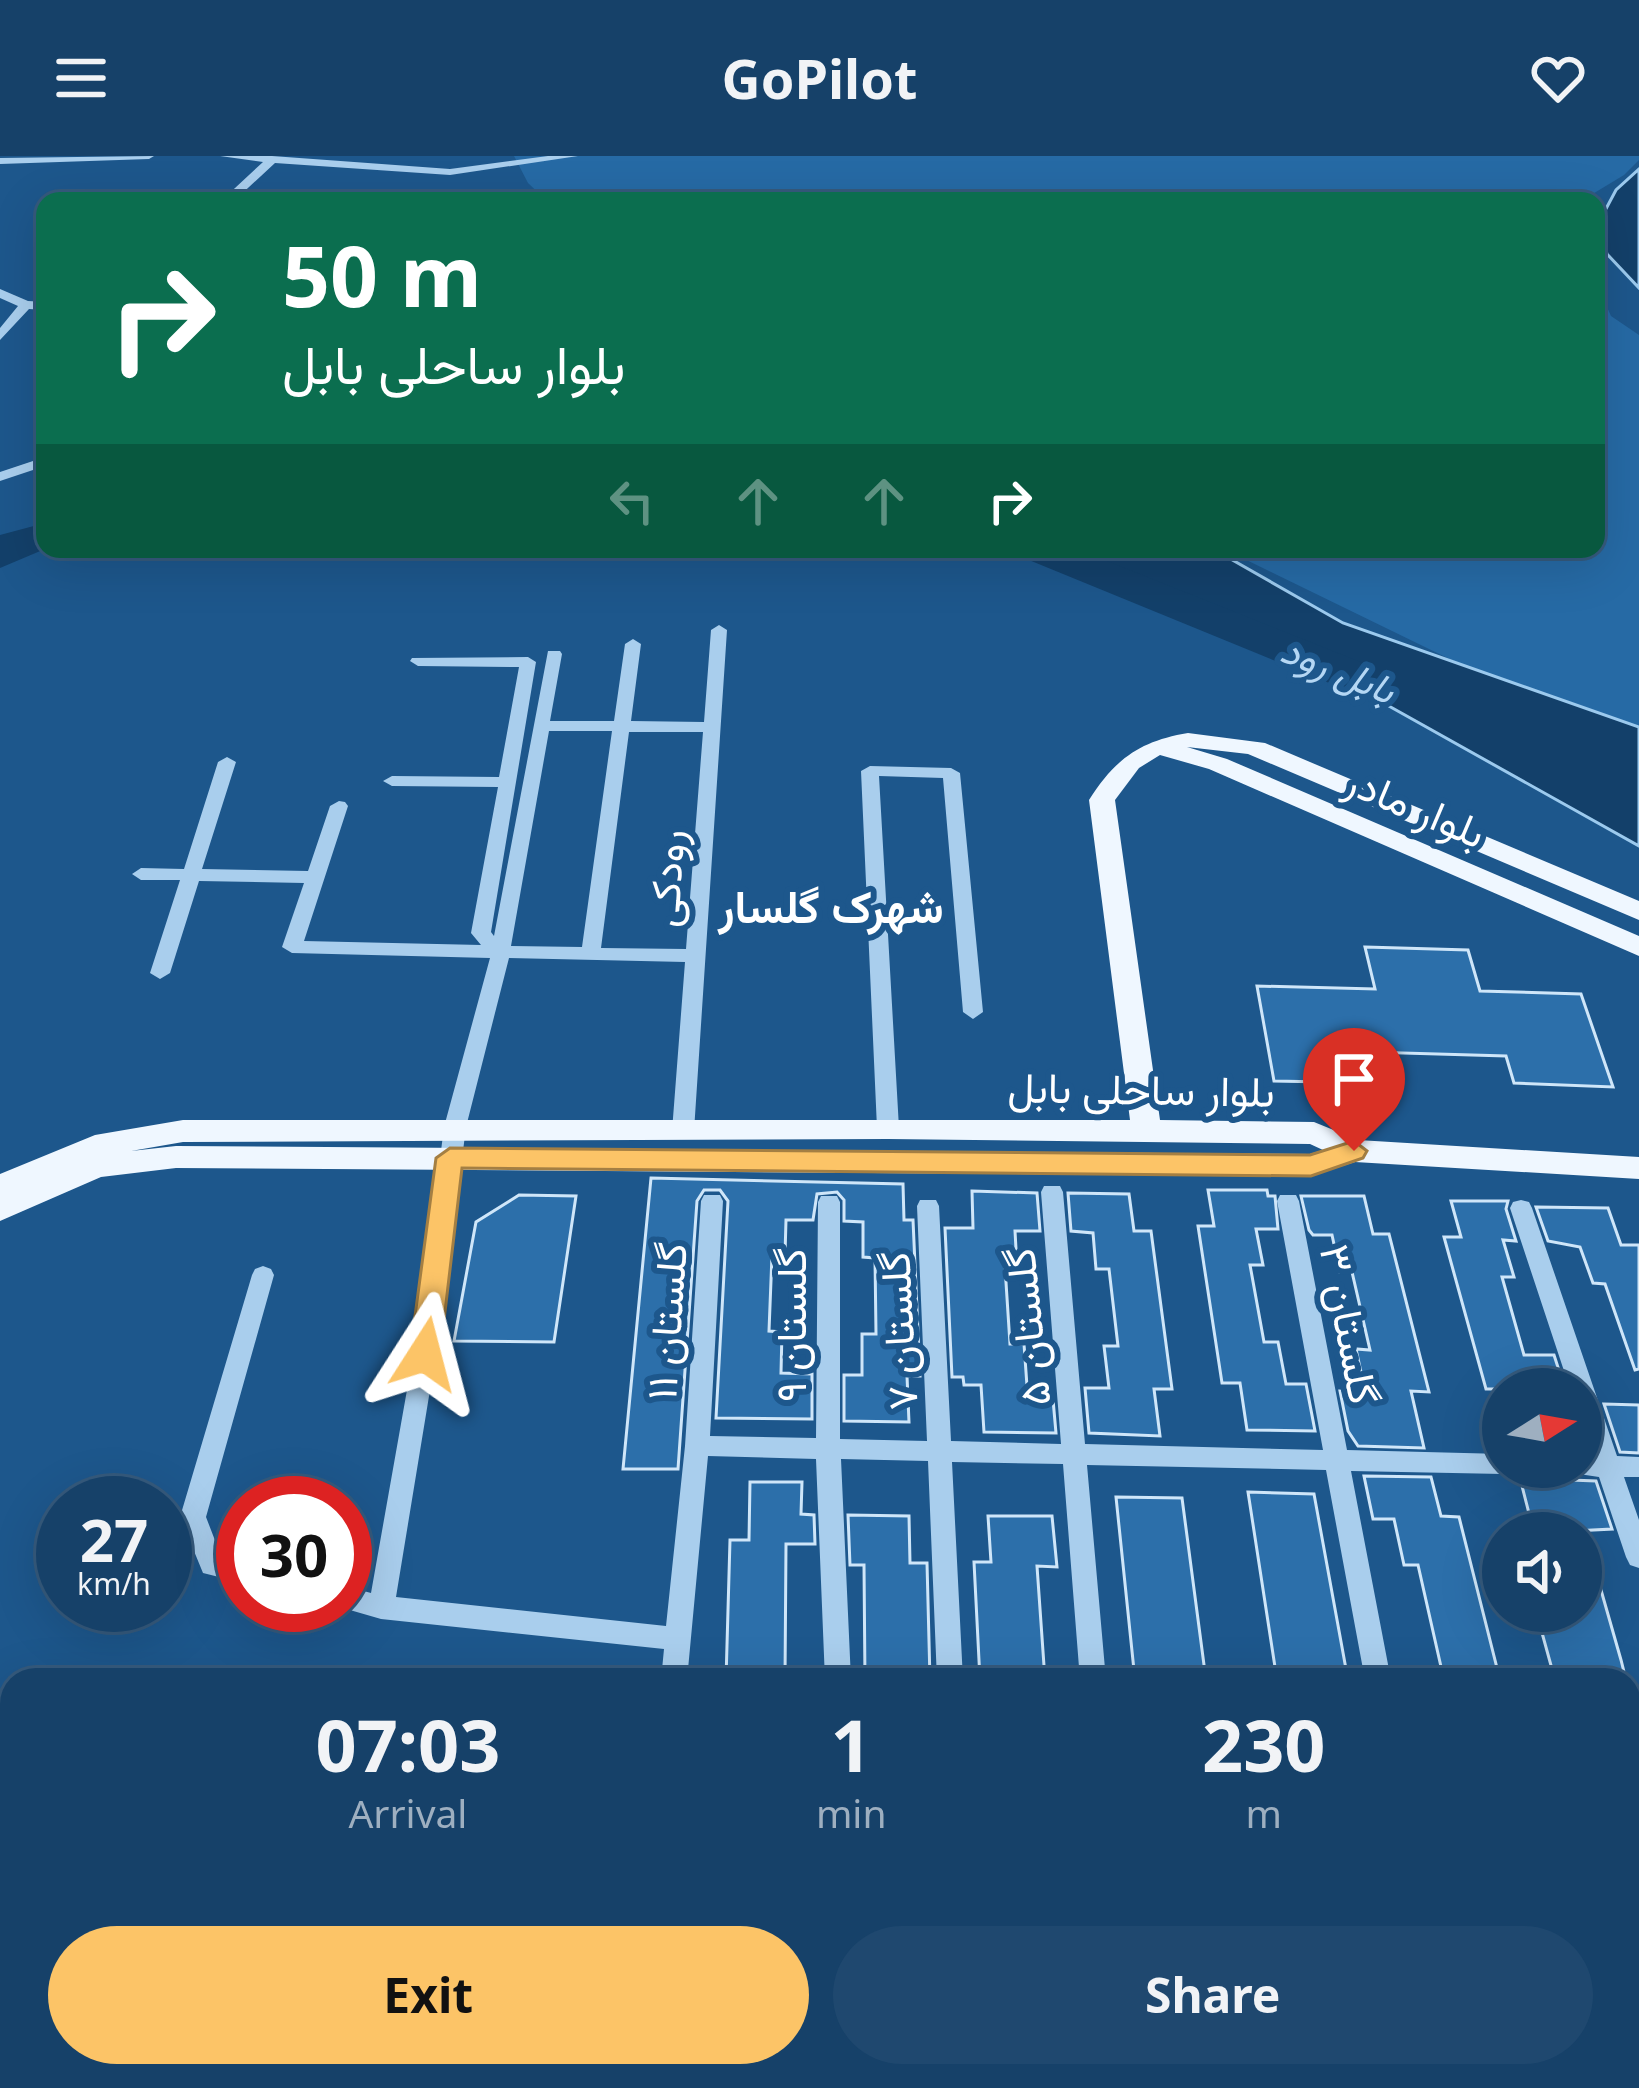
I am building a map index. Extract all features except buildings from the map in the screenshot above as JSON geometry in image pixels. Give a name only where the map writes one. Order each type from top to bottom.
[{"type":"main road","name":"بلوار مادر","points":[[1146,1130],[1102,800],[1117,770],[1137,753],[1220,738],[1256,748],[1639,911]]},
{"type":"main road","name":"بلوار مادر","points":[[1158,746],[1218,764],[1639,947]]},
{"type":"main road","name":"بلوار ساحلی بابل","points":[[0,1209],[96,1166],[176,1157],[683,1131],[888,1128],[1314,1133],[1354,1151]]},
{"type":"main road","name":"بلوار ساحلی بابل","points":[[0,1187],[95,1146],[183,1131],[452,1143],[1311,1166],[1354,1151]]},
{"type":"main road","points":[[1354,1151],[1639,1168]]},
{"type":"street","points":[[39,160],[56,156]]},
{"type":"street","points":[[0,161],[149,156]]},
{"type":"street","points":[[226,156],[450,172],[573,156]]},
{"type":"street","points":[[237,192],[270,162]]},
{"type":"street","points":[[0,293],[36,306]]},
{"type":"street","points":[[0,335],[26,305]]},
{"type":"street","points":[[0,477],[36,464]]},
{"type":"street","name":"رودکی","points":[[683,1131],[719,630]]},
{"type":"street","points":[[590,956],[633,644]]},
{"type":"street","points":[[381,1607],[432,1311],[452,1143],[500,955],[554,654]]},
{"type":"street","points":[[418,661],[528,662],[481,933],[500,955]]},
{"type":"street","points":[[541,726],[712,728]]},
{"type":"street","points":[[160,973],[227,762]]},
{"type":"street","points":[[888,1128],[870,771],[951,772],[973,1012]]},
{"type":"street","points":[[392,781],[507,782]]},
{"type":"street","points":[[339,806],[292,947],[696,956]]},
{"type":"street","points":[[141,874],[315,877]]},
{"type":"street","name":"گلستان ۵","points":[[1052,1192],[1093,1668]]},
{"type":"street","name":"گلستان ۱۱","points":[[675,1668],[697,1446],[712,1202]]},
{"type":"street","name":"گلستان ۹","points":[[829,1202],[827,1449],[837,1668]]},
{"type":"street","name":"گلستان ۳","points":[[1288,1202],[1376,1668]]},
{"type":"street","name":"گلستان ۷","points":[[928,1206],[950,1668]]},
{"type":"street","points":[[1521,1208],[1639,1557]]},
{"type":"street","points":[[216,1565],[193,1517],[263,1275]]},
{"type":"street","points":[[697,1446],[1482,1464]]},
{"type":"street","points":[[1602,1467],[1639,1467]]},
{"type":"street","points":[[372,1605],[678,1640]]},
{"type":"shaded area","points":[[514,156],[1639,156],[1624,175],[1596,192],[538,192]]},
{"type":"shaded area","points":[[1605,303],[1611,316],[1639,335],[1639,745],[1540,703],[1242,558],[1605,558]]},
{"type":"water","points":[[1639,169],[1639,288],[1605,246],[1605,211],[1616,190]]},
{"type":"water","points":[[1061,558],[1229,558],[1343,623],[1639,727],[1639,846],[1287,649]]},
{"type":"waterway","name":"بابل رود","points":[[0,555],[15,544],[36,538]]},
{"type":"waterway","name":"بابل رود","points":[[1061,558],[1351,675]]},
{"type":"district","name":"شهرک گلسار","points":[[831,905]]},
{"type":"route","points":[[425,1354],[450,1158],[1311,1166],[1354,1151]]}]
